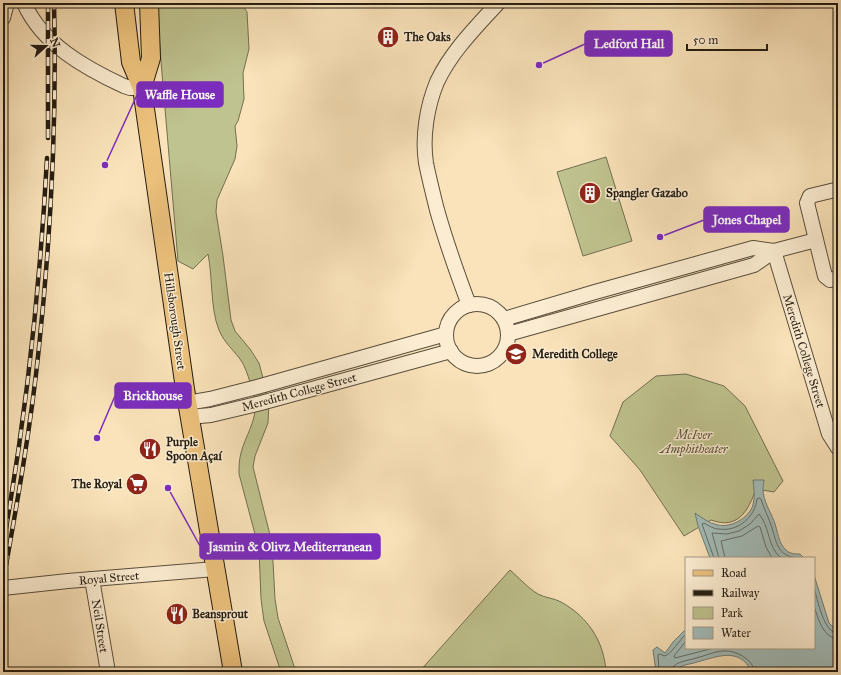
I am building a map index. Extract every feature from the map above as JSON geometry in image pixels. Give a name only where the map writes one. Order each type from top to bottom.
[{"type":"main road","name":"Hillsborough Street","points":[[124,3],[131,62],[142,88],[188,410],[233,672]]},
{"type":"main road","name":"Hillsborough Street","points":[[142,88],[151,58],[149,3]]},
{"type":"street","points":[[3,18],[7,3]]},
{"type":"street","points":[[24,3],[38,26],[67,54],[81,64],[124,86],[142,88]]},
{"type":"street","points":[[469,305],[451,260],[432,189],[426,161],[425,132],[430,101],[437,82],[447,64],[469,34],[498,3]]},
{"type":"street","points":[[838,192],[835,190],[810,196],[807,203],[825,276],[830,280],[838,278]]},
{"type":"street","points":[[508,334],[754,265],[774,252],[816,240]]},
{"type":"street","points":[[504,319],[753,248],[774,252]]},
{"type":"street","name":"Meredith College Street","points":[[774,252],[828,434],[838,448]]},
{"type":"street","points":[[595,292],[599,308]]},
{"type":"street","points":[[479,304],[489,306],[498,312],[504,319],[508,334],[507,344],[502,353],[495,360],[476,366],[466,363],[451,351],[446,334],[448,324],[460,309],[469,305],[479,304]]},
{"type":"street","name":"Meredith College Street","points":[[188,410],[226,395],[446,334]]},
{"type":"street","points":[[403,346],[407,362]]},
{"type":"street","name":"Meredith College Street","points":[[188,410],[211,415],[261,403],[451,351]]},
{"type":"street","name":"Royal Street","points":[[3,588],[92,579],[215,570]]},
{"type":"street","name":"Neil Street","points":[[92,579],[108,672]]},
{"type":"green space","points":[[156,3],[241,3],[247,12],[249,49],[243,73],[244,99],[238,121],[235,126],[237,146],[235,159],[217,200],[216,212],[231,320],[235,331],[259,363],[269,401],[268,423],[255,456],[253,467],[272,543],[275,599],[278,618],[296,672],[281,672],[264,621],[261,599],[259,549],[239,474],[240,456],[253,422],[255,410],[255,403],[250,382],[242,362],[224,339],[216,321],[208,254],[193,269],[178,261]]},
{"type":"green space","points":[[606,157],[632,241],[583,256],[557,172]]},
{"type":"green space","name":"McIver Amphitheater","points":[[686,374],[724,386],[745,406],[783,481],[774,492],[756,489],[745,511],[735,520],[720,522],[711,520],[684,536],[640,470],[610,436],[623,402],[656,376]]},
{"type":"green space","points":[[510,570],[534,592],[561,602],[571,608],[587,623],[598,640],[602,650],[606,672],[419,672]]},
{"type":"water","points":[[753,480],[764,480],[764,497],[783,547],[789,552],[800,554],[803,557],[710,557],[698,526],[695,513],[709,522],[723,526],[728,525],[739,521],[748,514],[753,505]]},
{"type":"water","points":[[815,578],[829,623],[838,632],[838,672],[752,672],[747,664],[741,659],[727,655],[684,665],[671,672],[656,672],[653,650],[657,647],[665,653],[685,630],[685,649],[815,649]]},
{"type":"railway","points":[[48,3],[48,138]]},
{"type":"railway","points":[[3,582],[28,436],[36,377],[47,261],[54,132],[54,3]]},
{"type":"railway","points":[[3,545],[19,449],[31,352],[47,158]]},
{"type":"place","name":"The Oaks","points":[[388,37]]},
{"type":"place","name":"Ledford Hall","points":[[539,65]]},
{"type":"place","name":"Waffle House","points":[[105,165]]},
{"type":"place","name":"Spangler Gazabo","points":[[590,193]]},
{"type":"place","name":"Jones Chapel","points":[[660,237]]},
{"type":"place","name":"Meredith College","points":[[516,354]]},
{"type":"place","name":"Brickhouse","points":[[97,438]]},
{"type":"place","name":"Purple Spoon Açaí","points":[[150,449]]},
{"type":"place","name":"The Royal","points":[[137,484]]},
{"type":"place","name":"Jasmin & Olivz Mediterranean","points":[[168,488]]},
{"type":"place","name":"Beansprout","points":[[177,614]]}]
